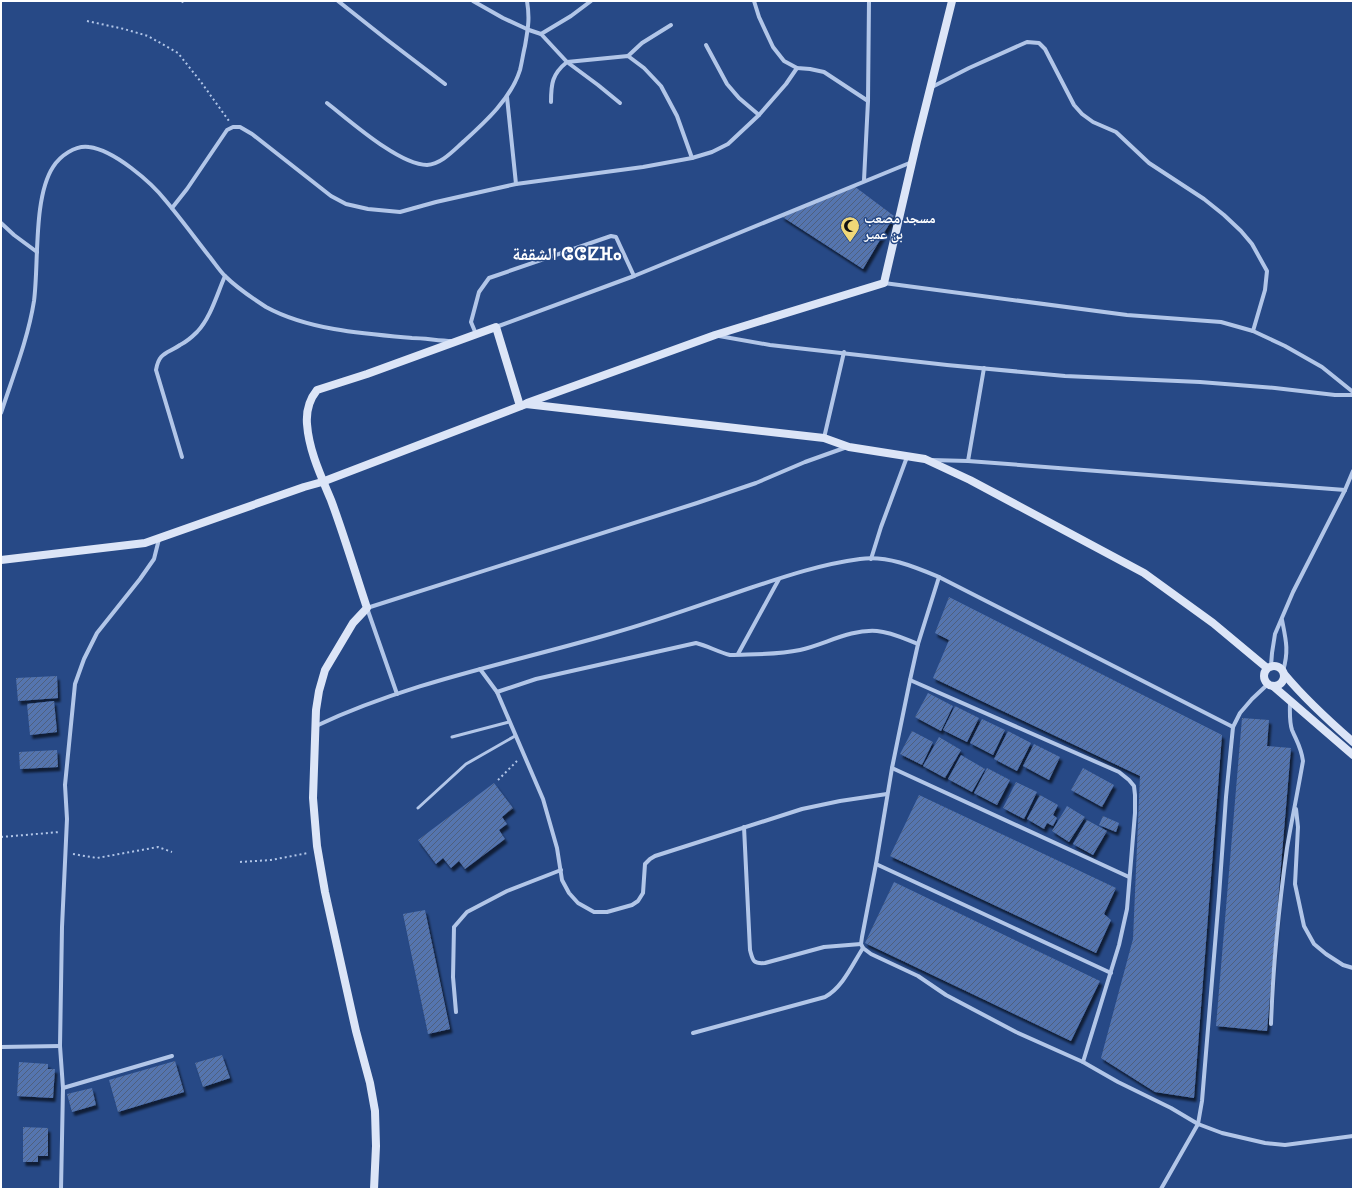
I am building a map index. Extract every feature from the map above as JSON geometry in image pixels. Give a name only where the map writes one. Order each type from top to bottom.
[{"type":"main road","points":[[1,560],[145,543],[159,539],[304,487],[322,482],[523,405],[715,335],[884,283],[952,1]]},
{"type":"main road","points":[[374,1189],[376,1146],[375,1111],[370,1083],[352,1015],[325,892],[318,852],[313,798],[319,691],[324,670],[353,623],[367,608],[330,500],[322,482],[312,449],[307,425],[308,405],[312,396],[317,390],[496,328],[523,405]]},
{"type":"main road","points":[[523,405],[824,438],[849,447],[925,459],[970,480],[1144,573],[1213,623],[1269,667],[1280,667],[1297,689],[1320,713],[1353,742]]},
{"type":"main road","points":[[1269,667],[1264,676],[1270,685],[1353,755]]},
{"type":"main road","points":[[1270,685],[1277,686],[1281,683],[1284,680],[1284,673]]},
{"type":"street","points":[[338,1],[386,40],[445,84]]},
{"type":"street","points":[[472,1],[503,18],[540,34],[567,62],[620,103]]},
{"type":"street","points":[[327,103],[385,148],[411,161],[426,165],[441,161],[495,111],[507,96],[519,71],[529,30],[527,1]]},
{"type":"street","points":[[540,34],[571,16],[591,1]]},
{"type":"street","points":[[754,1],[759,17],[773,47],[784,61],[797,68],[810,68],[824,72],[868,101]]},
{"type":"street","points":[[864,180],[868,101],[869,1]]},
{"type":"street","points":[[551,102],[553,78],[560,68],[567,62],[628,56],[642,43],[671,25]]},
{"type":"street","points":[[930,88],[969,68],[1027,42],[1039,43],[1045,49],[1074,105],[1082,114],[1093,122],[1116,132],[1149,163],[1219,211],[1241,231],[1252,244],[1267,271],[1265,290],[1254,331]]},
{"type":"street","points":[[706,45],[727,84],[739,98],[759,115]]},
{"type":"street","points":[[628,56],[644,68],[661,86],[677,116],[692,158]]},
{"type":"street","points":[[172,208],[223,135],[227,130],[233,127],[240,127],[252,134],[331,196],[346,204],[368,209],[400,212],[436,202],[516,184],[635,168],[692,158],[712,152],[728,144],[759,115],[786,84],[797,68]]},
{"type":"street","points":[[507,96],[516,184]]},
{"type":"street","points":[[1,413],[30,322],[37,274],[37,252],[42,196],[52,168],[61,157],[74,149],[89,147],[108,153],[129,166],[165,199],[225,276],[252,298],[268,308],[286,316],[328,327],[382,336],[460,341]]},
{"type":"street","points":[[496,328],[592,290],[634,276],[864,180],[913,162]]},
{"type":"street","points":[[1,223],[37,252]]},
{"type":"street","points":[[477,335],[471,322],[480,292],[489,278],[611,236],[616,238],[634,276]]},
{"type":"street","points":[[182,457],[156,370],[157,361],[162,354],[180,345],[198,331],[208,315],[225,276]]},
{"type":"street","points":[[884,283],[1128,315],[1221,322],[1254,331],[1285,346],[1322,366],[1353,392]]},
{"type":"street","points":[[715,335],[770,345],[844,352],[947,365],[1065,376],[1194,382],[1275,388],[1353,396]]},
{"type":"street","points":[[824,438],[844,352]]},
{"type":"street","points":[[968,461],[984,368]]},
{"type":"street","points":[[397,694],[367,608],[697,503],[756,483],[805,462],[849,447]]},
{"type":"street","points":[[871,559],[880,527],[907,457]]},
{"type":"street","points":[[925,459],[1345,490]]},
{"type":"street","points":[[1269,667],[1274,638],[1293,592],[1345,490],[1353,471]]},
{"type":"street","points":[[61,1189],[63,1088],[60,1046],[62,927],[66,853],[65,785],[75,684],[84,659],[97,633],[154,559],[159,539]]},
{"type":"street","points":[[316,726],[338,716],[397,694],[480,669],[611,634],[800,571],[862,559],[882,559],[912,566],[940,577],[1233,727]]},
{"type":"street","points":[[693,1033],[825,997],[833,992],[839,985],[862,946],[887,794],[910,680],[918,644],[940,577]]},
{"type":"street","points":[[738,654],[779,578]]},
{"type":"street","points":[[1282,620],[1287,648],[1284,673]]},
{"type":"street","points":[[497,692],[536,679],[696,643],[706,645],[722,653],[730,655],[787,652],[800,650],[859,631],[878,631],[918,644]]},
{"type":"street","points":[[480,669],[497,692],[543,799],[557,848],[562,880],[569,893],[578,903],[594,912],[607,912],[632,905],[638,901],[644,893],[645,864],[650,859],[802,809],[840,801],[887,794]]},
{"type":"street","points":[[910,680],[1119,772],[1134,786],[1136,795],[1135,813],[1127,909],[1111,974],[1083,1062]]},
{"type":"street","points":[[1161,1189],[1198,1124],[1202,1101],[1233,727],[1240,713],[1270,685]]},
{"type":"street","points":[[1271,1024],[1272,986],[1277,932],[1288,847],[1303,761],[1302,749],[1292,730],[1290,701]]},
{"type":"street","points":[[892,768],[1129,877]]},
{"type":"street","points":[[1296,804],[1298,827],[1295,884],[1304,926],[1314,944],[1343,965],[1353,968]]},
{"type":"street","points":[[744,827],[750,950],[753,961],[757,963],[765,963],[824,946],[862,946],[870,954],[918,976],[946,994],[1016,1032],[1083,1062],[1118,1082],[1171,1108],[1198,1124],[1222,1133],[1266,1143],[1285,1145],[1353,1136]]},
{"type":"street","points":[[876,864],[1111,974]]},
{"type":"street","points":[[456,1012],[453,977],[454,927],[467,912],[507,891],[560,870]]},
{"type":"street","points":[[1,1047],[60,1046]]},
{"type":"street","points":[[63,1088],[172,1056]]},
{"type":"lane","points":[[452,737],[509,722]]},
{"type":"lane","points":[[418,808],[466,764],[515,736]]},
{"type":"path","points":[[86,22],[148,36],[178,53],[233,127]]},
{"type":"path","points":[[498,780],[523,755]]},
{"type":"path","points":[[1,837],[66,831]]},
{"type":"path","points":[[66,853],[97,858],[158,847],[172,852]]},
{"type":"path","points":[[240,862],[271,860],[318,852]]},
{"type":"building","name":"مسجد مصعب بن عمير","points":[[854,186],[894,216],[863,269],[781,216]]},
{"type":"building","points":[[949,597],[1222,735],[1194,1098],[1155,1092],[1101,1058],[1133,939],[1140,776],[933,678],[949,640],[935,633]]},
{"type":"building","points":[[57,676],[58,698],[18,701],[16,678]]},
{"type":"building","points":[[928,693],[953,706],[941,731],[915,717]]},
{"type":"building","points":[[54,701],[57,732],[30,735],[27,704]]},
{"type":"building","points":[[955,706],[979,718],[967,742],[943,730]]},
{"type":"building","points":[[1242,718],[1269,720],[1267,746],[1291,748],[1267,1031],[1216,1026]]},
{"type":"building","points":[[982,719],[1005,730],[993,755],[970,743]]},
{"type":"building","points":[[912,731],[933,742],[922,765],[900,754]]},
{"type":"building","points":[[1008,731],[1031,743],[1017,771],[994,759]]},
{"type":"building","points":[[939,737],[961,750],[945,778],[923,766]]},
{"type":"building","points":[[1034,744],[1060,757],[1049,780],[1023,766]]},
{"type":"building","points":[[57,750],[58,767],[20,769],[19,752]]},
{"type":"building","points":[[961,755],[985,769],[972,792],[948,779]]},
{"type":"building","points":[[987,768],[1010,780],[997,805],[974,793]]},
{"type":"building","points":[[1083,768],[1114,785],[1102,807],[1071,790]]},
{"type":"building","points":[[1016,782],[1037,792],[1024,819],[1003,808]]},
{"type":"building","points":[[494,783],[513,808],[502,817],[507,824],[499,830],[505,839],[465,869],[459,861],[451,868],[443,858],[436,864],[418,840]]},
{"type":"building","points":[[919,795],[1116,888],[1104,914],[1111,920],[1096,953],[890,856]]},
{"type":"building","points":[[1040,795],[1058,805],[1053,815],[1057,818],[1053,826],[1047,823],[1044,829],[1027,819]]},
{"type":"building","points":[[1067,806],[1085,817],[1069,842],[1052,831]]},
{"type":"building","points":[[1103,816],[1119,823],[1116,832],[1099,825]]},
{"type":"building","points":[[1087,820],[1107,831],[1093,855],[1073,844]]},
{"type":"building","points":[[894,882],[1100,981],[1071,1041],[865,943]]},
{"type":"building","points":[[425,910],[450,1029],[428,1034],[403,914]]},
{"type":"building","points":[[222,1055],[230,1078],[203,1087],[195,1063]]},
{"type":"building","points":[[175,1061],[184,1092],[118,1112],[109,1080]]},
{"type":"building","points":[[19,1062],[48,1064],[48,1069],[55,1069],[53,1098],[17,1096]]},
{"type":"building","points":[[92,1088],[96,1105],[72,1112],[67,1094]]},
{"type":"building","points":[[23,1127],[48,1128],[48,1156],[38,1156],[38,1162],[23,1162]]},
{"type":"place","name":"مسجد مصعب بن عمير","points":[[850,243]]},
{"type":"district","name":"الشقفة ⵛⵛⵇⴼⴰ","points":[[567,254]]}]
